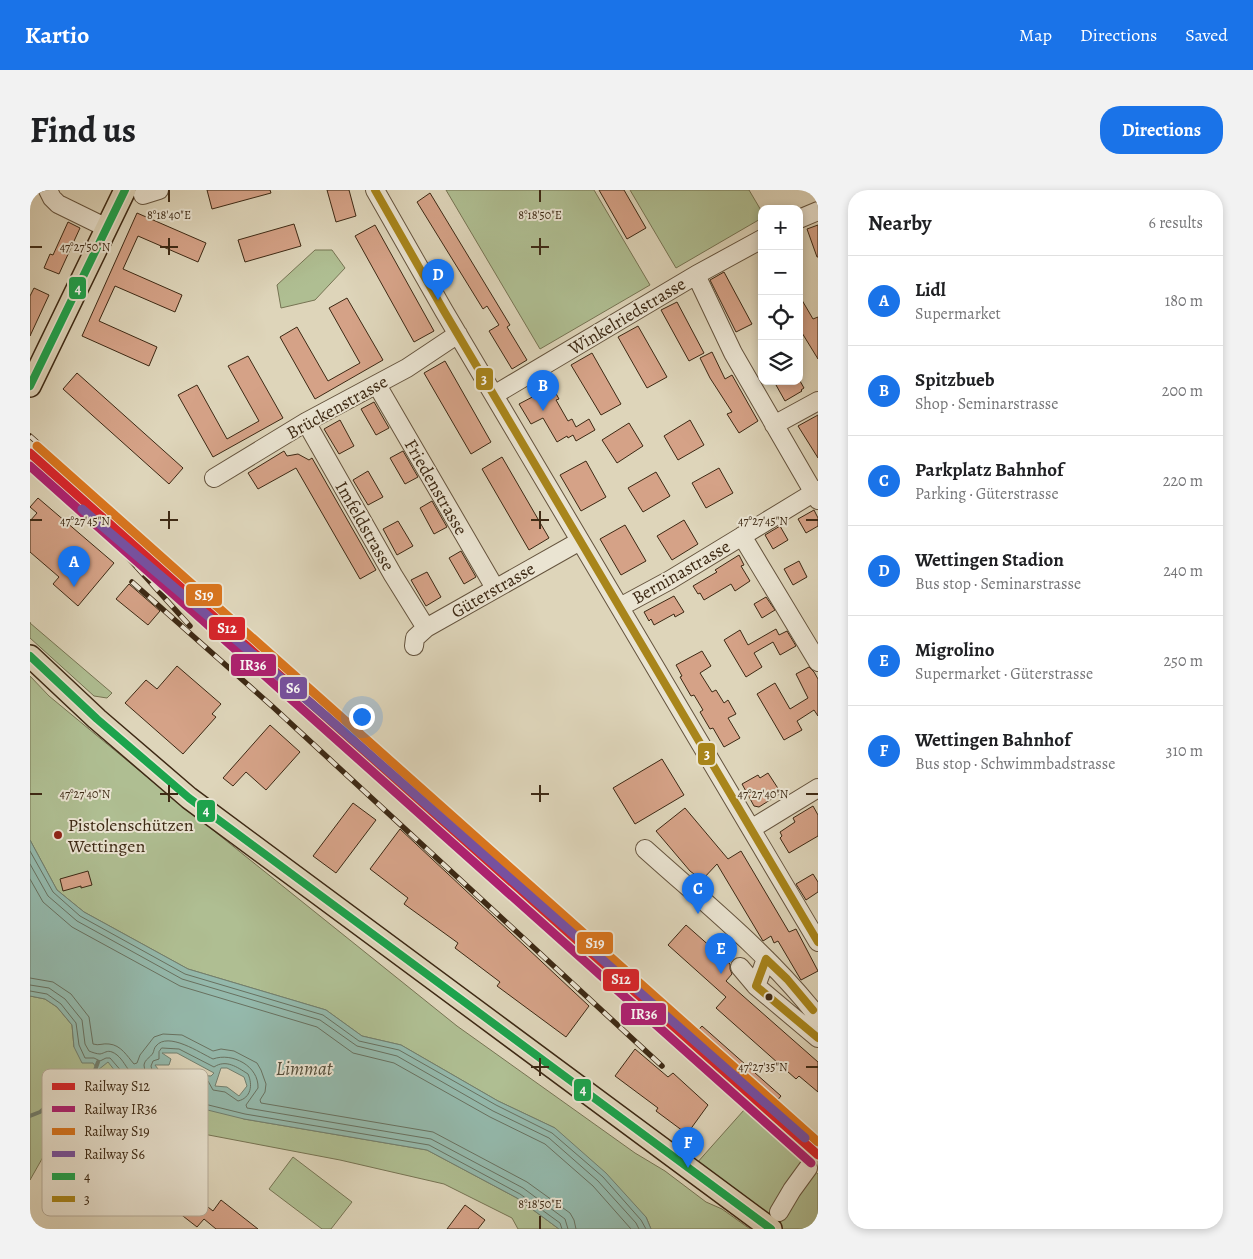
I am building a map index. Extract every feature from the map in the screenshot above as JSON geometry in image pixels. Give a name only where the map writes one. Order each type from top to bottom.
[{"type":"main road","points":[[30,386],[107,228],[142,192]]},
{"type":"main road","points":[[30,656],[97,719],[189,798],[775,1221]]},
{"type":"street","points":[[48,190],[58,204],[107,228]]},
{"type":"street","points":[[375,190],[751,829],[811,915],[818,942]]},
{"type":"street","points":[[803,217],[818,211]]},
{"type":"street","name":"Winkelriedstrasse","points":[[494,395],[696,275],[758,241]]},
{"type":"street","points":[[696,275],[733,353],[774,425],[817,494]]},
{"type":"street","name":"Brückenstrasse","points":[[214,478],[306,422],[407,368],[458,334]]},
{"type":"street","name":"Friedenstrasse","points":[[377,385],[495,588]]},
{"type":"street","points":[[774,425],[818,401]]},
{"type":"street","name":"Imfeldstrasse","points":[[306,422],[393,575],[426,628]]},
{"type":"street","name":"Berninastrasse","points":[[620,607],[817,494]]},
{"type":"street","points":[[742,536],[818,662]]},
{"type":"street","name":"Güterstrasse","points":[[414,646],[415,638],[426,628],[580,541]]},
{"type":"street","points":[[751,829],[818,788]]},
{"type":"street","points":[[645,849],[787,979],[818,1017]]},
{"type":"street","points":[[756,986],[766,959]]},
{"type":"street","points":[[740,967],[756,986],[818,1038]]},
{"type":"street","points":[[775,1221],[792,1190],[808,1168]]},
{"type":"green space","points":[[446,190],[594,190],[650,285],[540,349]]},
{"type":"green space","points":[[630,190],[749,190],[758,205],[758,220],[676,268]]},
{"type":"green space","points":[[315,250],[332,250],[345,268],[315,300],[281,308],[277,285]]},
{"type":"green space","points":[[30,623],[112,693],[107,698],[94,696],[30,638]]},
{"type":"green space","points":[[30,676],[49,696],[158,786],[457,1026],[635,1153],[665,1171],[706,1202],[722,1209],[750,1229],[651,1229],[646,1217],[555,1128],[498,1101],[401,1045],[362,1036],[326,1010],[188,969],[84,912],[57,890],[30,840]]},
{"type":"green space","points":[[30,996],[45,999],[57,1007],[72,1025],[74,1047],[126,1069],[42,1069],[42,1159],[30,1180]]},
{"type":"green space","points":[[208,1104],[244,1119],[427,1150],[517,1198],[559,1229],[518,1229],[512,1218],[444,1184],[340,1160],[208,1135]]},
{"type":"green space","points":[[744,1110],[818,1174],[818,1229],[783,1229],[696,1164]]},
{"type":"green space","points":[[293,1157],[352,1202],[331,1229],[322,1229],[269,1189]]},
{"type":"water","name":"Limmat","points":[[30,840],[57,890],[84,912],[188,969],[326,1010],[362,1036],[401,1045],[498,1101],[555,1128],[606,1173],[646,1217],[651,1229],[559,1229],[517,1198],[427,1150],[244,1119],[208,1110],[208,1076],[214,1073],[177,1053],[162,1053],[171,1059],[169,1065],[155,1065],[158,1069],[113,1069],[108,1062],[97,1069],[93,1063],[82,1063],[74,1047],[72,1025],[57,1007],[45,999],[30,996]],"holes":[[[221,1068],[227,1068],[244,1077],[247,1086],[239,1096],[227,1087],[215,1086]]]},
{"type":"building","points":[[207,190],[270,190],[271,193],[212,209]]},
{"type":"building","points":[[327,190],[349,190],[356,216],[336,222]]},
{"type":"building","points":[[599,190],[624,190],[646,228],[627,239]]},
{"type":"building","points":[[430,193],[510,325],[507,327],[527,360],[512,369],[489,331],[499,325],[487,306],[483,309],[417,202]]},
{"type":"building","points":[[137,213],[206,243],[198,262],[138,236],[123,269],[182,295],[175,312],[115,286],[99,321],[157,347],[149,366],[82,336]]},
{"type":"building","points":[[68,222],[80,228],[59,274],[44,268],[50,254],[53,255]]},
{"type":"building","points":[[294,224],[301,246],[245,262],[238,240]]},
{"type":"building","points":[[375,225],[434,331],[414,342],[355,236]]},
{"type":"building","points":[[818,225],[818,257],[817,257],[807,229]]},
{"type":"building","points":[[724,272],[752,324],[736,332],[710,280]]},
{"type":"building","points":[[34,288],[49,295],[30,336],[30,296]]},
{"type":"building","points":[[347,298],[383,360],[315,399],[280,337],[297,327],[328,381],[360,363],[329,308]]},
{"type":"building","points":[[677,302],[704,353],[689,361],[661,310]]},
{"type":"building","points":[[803,302],[813,319],[818,317],[818,359],[803,335]]},
{"type":"building","points":[[638,326],[667,377],[647,388],[618,337]]},
{"type":"building","points":[[712,352],[725,379],[732,375],[758,421],[739,433],[727,414],[732,412],[710,378],[700,358]]},
{"type":"building","points":[[592,353],[621,404],[601,415],[571,365]]},
{"type":"building","points":[[248,356],[283,418],[213,457],[178,395],[197,385],[227,439],[259,421],[228,366]]},
{"type":"building","points":[[445,361],[491,442],[471,454],[424,373]]},
{"type":"building","points":[[77,373],[183,468],[169,484],[63,389]]},
{"type":"building","points":[[776,385],[802,385],[804,388],[802,391],[785,401]]},
{"type":"building","points":[[553,388],[559,399],[556,400],[568,421],[572,419],[576,427],[589,419],[595,430],[576,441],[573,435],[557,442],[543,418],[531,424],[519,404]]},
{"type":"building","points":[[374,402],[389,428],[376,435],[361,409]]},
{"type":"building","points":[[818,415],[818,458],[798,426]]},
{"type":"building","points":[[340,420],[354,446],[339,454],[324,429]]},
{"type":"building","points":[[690,420],[704,445],[678,460],[664,436]]},
{"type":"building","points":[[629,423],[643,446],[617,463],[602,440]]},
{"type":"building","points":[[284,451],[287,456],[298,454],[309,460],[312,458],[376,570],[360,579],[296,468],[258,489],[248,473]]},
{"type":"building","points":[[403,451],[418,477],[405,484],[390,458]]},
{"type":"building","points":[[502,457],[549,538],[529,550],[482,469]]},
{"type":"building","points":[[586,461],[606,497],[581,511],[560,475]]},
{"type":"building","points":[[719,468],[733,493],[706,508],[692,483]]},
{"type":"building","points":[[368,471],[383,497],[368,505],[353,480]]},
{"type":"building","points":[[656,472],[670,496],[643,512],[628,488]]},
{"type":"building","points":[[38,498],[114,563],[78,606],[53,584],[59,577],[30,552],[30,521],[37,513],[30,507]]},
{"type":"building","points":[[432,501],[447,527],[434,534],[420,508]]},
{"type":"building","points":[[814,510],[818,518],[818,526],[806,533],[798,519]]},
{"type":"building","points":[[684,520],[698,544],[672,560],[657,536]]},
{"type":"building","points":[[398,521],[413,546],[397,555],[383,529]]},
{"type":"building","points":[[625,525],[646,561],[621,575],[600,539]]},
{"type":"building","points":[[780,526],[788,540],[773,549],[765,535]]},
{"type":"building","points":[[461,551],[476,577],[464,584],[449,558]]},
{"type":"building","points":[[739,555],[744,565],[741,566],[750,581],[735,591],[731,584],[704,600],[693,586],[717,572],[715,570]]},
{"type":"building","points":[[799,561],[807,577],[793,585],[784,569]]},
{"type":"building","points":[[427,572],[441,597],[426,606],[411,580]]},
{"type":"building","points":[[129,584],[160,611],[148,625],[116,599]]},
{"type":"building","points":[[674,596],[684,612],[675,617],[674,614],[654,625],[651,619],[649,621],[644,612]]},
{"type":"building","points":[[766,597],[775,610],[762,618],[754,604]]},
{"type":"building","points":[[776,629],[779,635],[787,631],[796,646],[780,655],[773,642],[754,653],[762,667],[746,677],[724,640],[740,630],[748,645]]},
{"type":"building","points":[[702,651],[711,666],[700,673],[712,692],[716,690],[724,703],[728,700],[736,714],[728,718],[740,738],[724,747],[713,728],[710,729],[700,712],[703,710],[694,695],[691,696],[680,677],[682,676],[676,665]]},
{"type":"building","points":[[177,666],[221,704],[212,714],[216,717],[183,754],[125,703],[146,680],[157,689]]},
{"type":"building","points":[[809,667],[818,679],[818,716],[814,710],[797,721],[802,730],[784,740],[757,694],[775,683],[790,709],[808,698],[796,674]]},
{"type":"building","points":[[270,725],[300,752],[266,790],[246,772],[233,786],[223,778]]},
{"type":"building","points":[[662,759],[684,795],[635,824],[613,788]]},
{"type":"building","points":[[768,773],[781,793],[759,807],[754,806],[742,784],[758,775],[760,778]]},
{"type":"building","points":[[353,803],[376,820],[336,873],[313,856]]},
{"type":"building","points":[[813,806],[818,815],[818,836],[789,853],[780,838],[782,836],[780,832],[795,822],[793,818]]},
{"type":"building","points":[[685,808],[728,859],[741,851],[789,932],[796,929],[818,971],[801,980],[778,941],[774,943],[771,936],[763,941],[717,864],[702,880],[690,871],[656,831]]},
{"type":"building","points":[[400,829],[589,1006],[566,1037],[497,986],[500,982],[455,948],[458,943],[404,904],[408,898],[370,869]]},
{"type":"building","points":[[88,871],[92,885],[63,891],[60,879]]},
{"type":"building","points":[[813,874],[818,882],[818,892],[806,900],[796,884]]},
{"type":"building","points":[[686,925],[730,964],[732,974],[726,981],[818,1062],[818,1092],[799,1076],[796,1079],[716,1008],[726,997],[668,945]]},
{"type":"building","points":[[702,1026],[781,1096],[760,1121],[680,1050]]},
{"type":"building","points":[[635,1049],[668,1077],[673,1073],[708,1105],[687,1134],[656,1111],[658,1108],[615,1076]]},
{"type":"building","points":[[221,1200],[258,1229],[216,1229],[204,1219],[197,1227],[183,1216],[208,1216],[208,1207],[213,1211]]},
{"type":"building","points":[[465,1205],[485,1220],[478,1229],[447,1229]]},
{"type":"waterway","points":[[95,1069],[98,1062]]},
{"type":"waterway","points":[[30,1116],[42,1110]]},
{"type":"tunnel","points":[[808,1168],[818,1156]]},
{"type":"railway","points":[[30,436],[95,494]]},
{"type":"railway","points":[[31,454],[57,479],[190,626]]},
{"type":"railway","points":[[132,582],[273,707],[662,1066]]},
{"type":"rail line","name":"S19","points":[[37,446],[818,1142]]},
{"type":"rail line","name":"S12","points":[[30,453],[818,1155]]},
{"type":"rail line","name":"IR36","points":[[30,466],[811,1163]]},
{"type":"rail line","name":"S6","points":[[82,509],[327,717],[805,1138]]},
{"type":"transit line","name":"4","points":[[30,386],[125,190]]},
{"type":"transit line","name":"3","points":[[375,190],[444,311],[818,942]]},
{"type":"transit line","name":"4","points":[[30,656],[97,719],[189,798],[771,1229]]},
{"type":"transit line","name":"3","points":[[813,1010],[787,979],[766,959],[756,986],[818,1038]]},
{"type":"place","name":"Wettingen Stadion","points":[[438,300]]},
{"type":"place","name":"Spitzbueb","points":[[543,411]]},
{"type":"place","name":"Lidl","points":[[74,587]]},
{"type":"place","name":"Pistolenschützen Wettingen","points":[[58,835]]},
{"type":"place","name":"Parkplatz Bahnhof","points":[[698,914]]},
{"type":"place","name":"Migrolino","points":[[721,974]]},
{"type":"place","name":"Wettingen Bahnhof","points":[[688,1168]]}]
